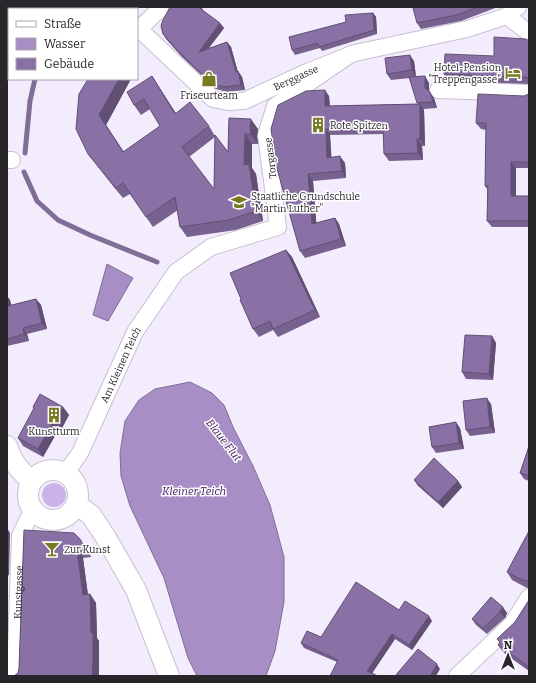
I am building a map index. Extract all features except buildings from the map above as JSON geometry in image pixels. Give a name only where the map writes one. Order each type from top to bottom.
[{"type":"street","name":"Berggasse","points":[[162,7],[138,30],[213,99],[228,102],[244,101],[307,72],[351,54],[391,44],[467,29],[513,11],[529,33]]},
{"type":"street","name":"Torgasse","points":[[188,263],[211,247],[278,228],[266,135],[274,106],[351,54]]},
{"type":"street","points":[[438,90],[529,93]]},
{"type":"street","name":"Am Kleinen Teich","points":[[65,474],[80,453],[136,332],[176,272],[188,263]]},
{"type":"street","points":[[7,446],[10,456],[25,476],[32,481]]},
{"type":"street","points":[[50,471],[58,471],[65,474],[75,484],[78,498],[72,511],[59,519],[52,520],[39,516],[30,504],[28,497],[32,481],[43,473],[50,471]]},
{"type":"street","points":[[76,504],[91,515],[105,536],[136,590],[169,676]]},
{"type":"street","name":"Kunstgasse","points":[[15,676],[20,536],[28,519],[35,512]]},
{"type":"street","points":[[456,676],[512,624],[529,597]]},
{"type":"shaded area","points":[[54,483],[62,487],[66,495],[62,503],[54,507],[46,503],[42,495],[46,487]]},
{"type":"water","points":[[107,264],[133,278],[108,321],[93,315]]},
{"type":"water","name":"Kleiner Teich","points":[[190,382],[212,393],[224,405],[270,505],[284,557],[284,602],[275,651],[266,676],[197,676],[188,658],[164,578],[130,506],[121,476],[120,453],[125,421],[139,400],[155,389]]},
{"type":"waterway","name":"Blaue Flut","points":[[25,153],[30,101],[35,80]]},
{"type":"waterway","name":"Blaue Flut","points":[[24,172],[37,201],[58,220],[90,235],[157,262]]},
{"type":"place","name":"Hotel-Pension \"Treppengasse\"","points":[[513,73]]},
{"type":"place","name":"Friseurteam","points":[[209,79]]},
{"type":"place","name":"Rote Spitzen","points":[[318,125]]},
{"type":"place","name":"Staatliche Grundschule \"Martin Luther\"","points":[[239,202]]},
{"type":"place","name":"Kunstturm","points":[[54,415]]},
{"type":"place","name":"Zur Kunst","points":[[52,549]]}]
